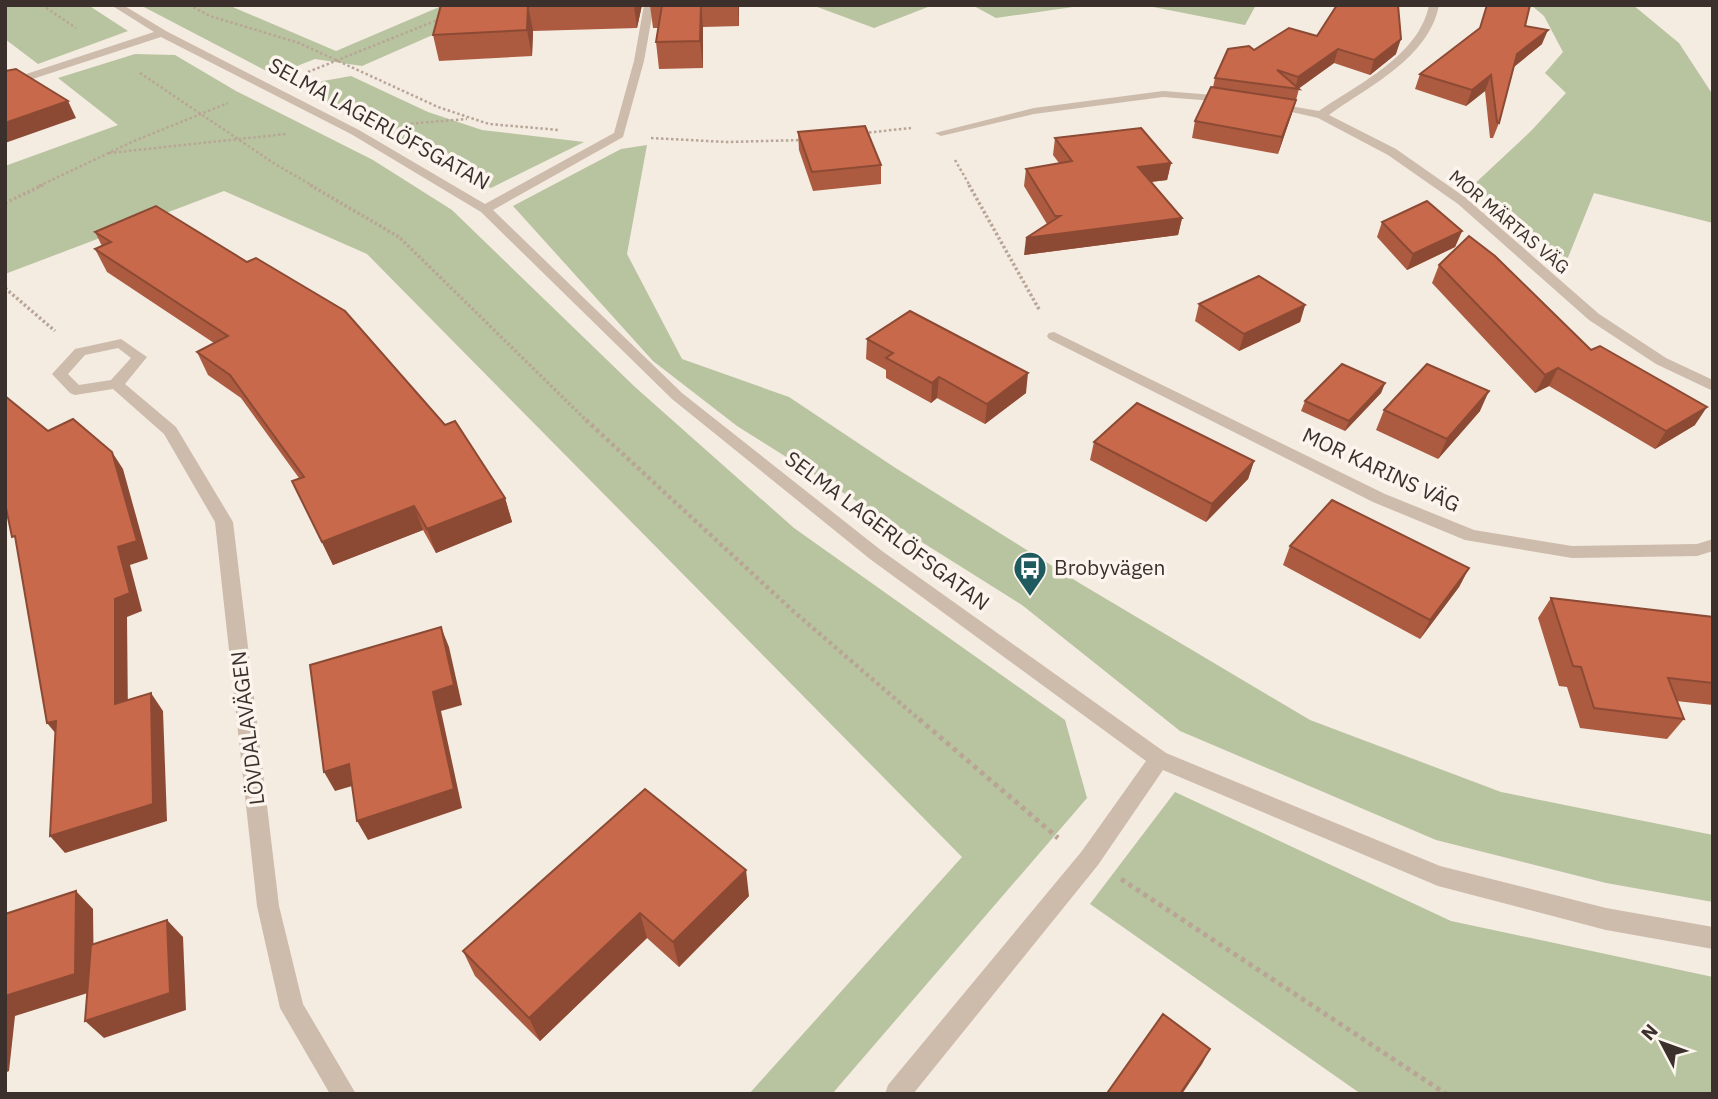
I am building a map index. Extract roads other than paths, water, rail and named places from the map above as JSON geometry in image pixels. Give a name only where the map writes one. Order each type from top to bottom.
[{"type":"street","name":"SELMA LAGERLÖFSGATAN","points":[[116,5],[162,33],[355,132],[485,209],[677,396],[876,555],[1159,759],[1438,876],[1606,919],[1713,938]]},
{"type":"street","points":[[485,209],[619,135],[639,61],[649,5]]},
{"type":"street","points":[[1321,115],[1409,51],[1424,34],[1432,19],[1434,5]]},
{"type":"street","points":[[5,85],[162,33]]},
{"type":"street","points":[[940,133],[1034,111],[1163,94],[1236,100]]},
{"type":"street","name":"MOR MÄRTAS VÄG","points":[[1260,104],[1321,115],[1392,152],[1462,201],[1594,317],[1661,361],[1713,386]]},
{"type":"street","name":"MOR KARINS VÄG","points":[[1054,336],[1379,498],[1471,536],[1572,552],[1697,550],[1713,545]]},
{"type":"street","points":[[121,343],[140,357],[116,384],[75,390],[60,374],[80,352],[121,343]]},
{"type":"street","name":"LÖVDALAVÄGEN","points":[[116,384],[170,430],[224,522],[268,906],[292,1008],[344,1094]]},
{"type":"street","points":[[897,1094],[1090,858],[1159,759]]},
{"type":"place","name":"Brobyvägen","points":[[1030,598]]}]
